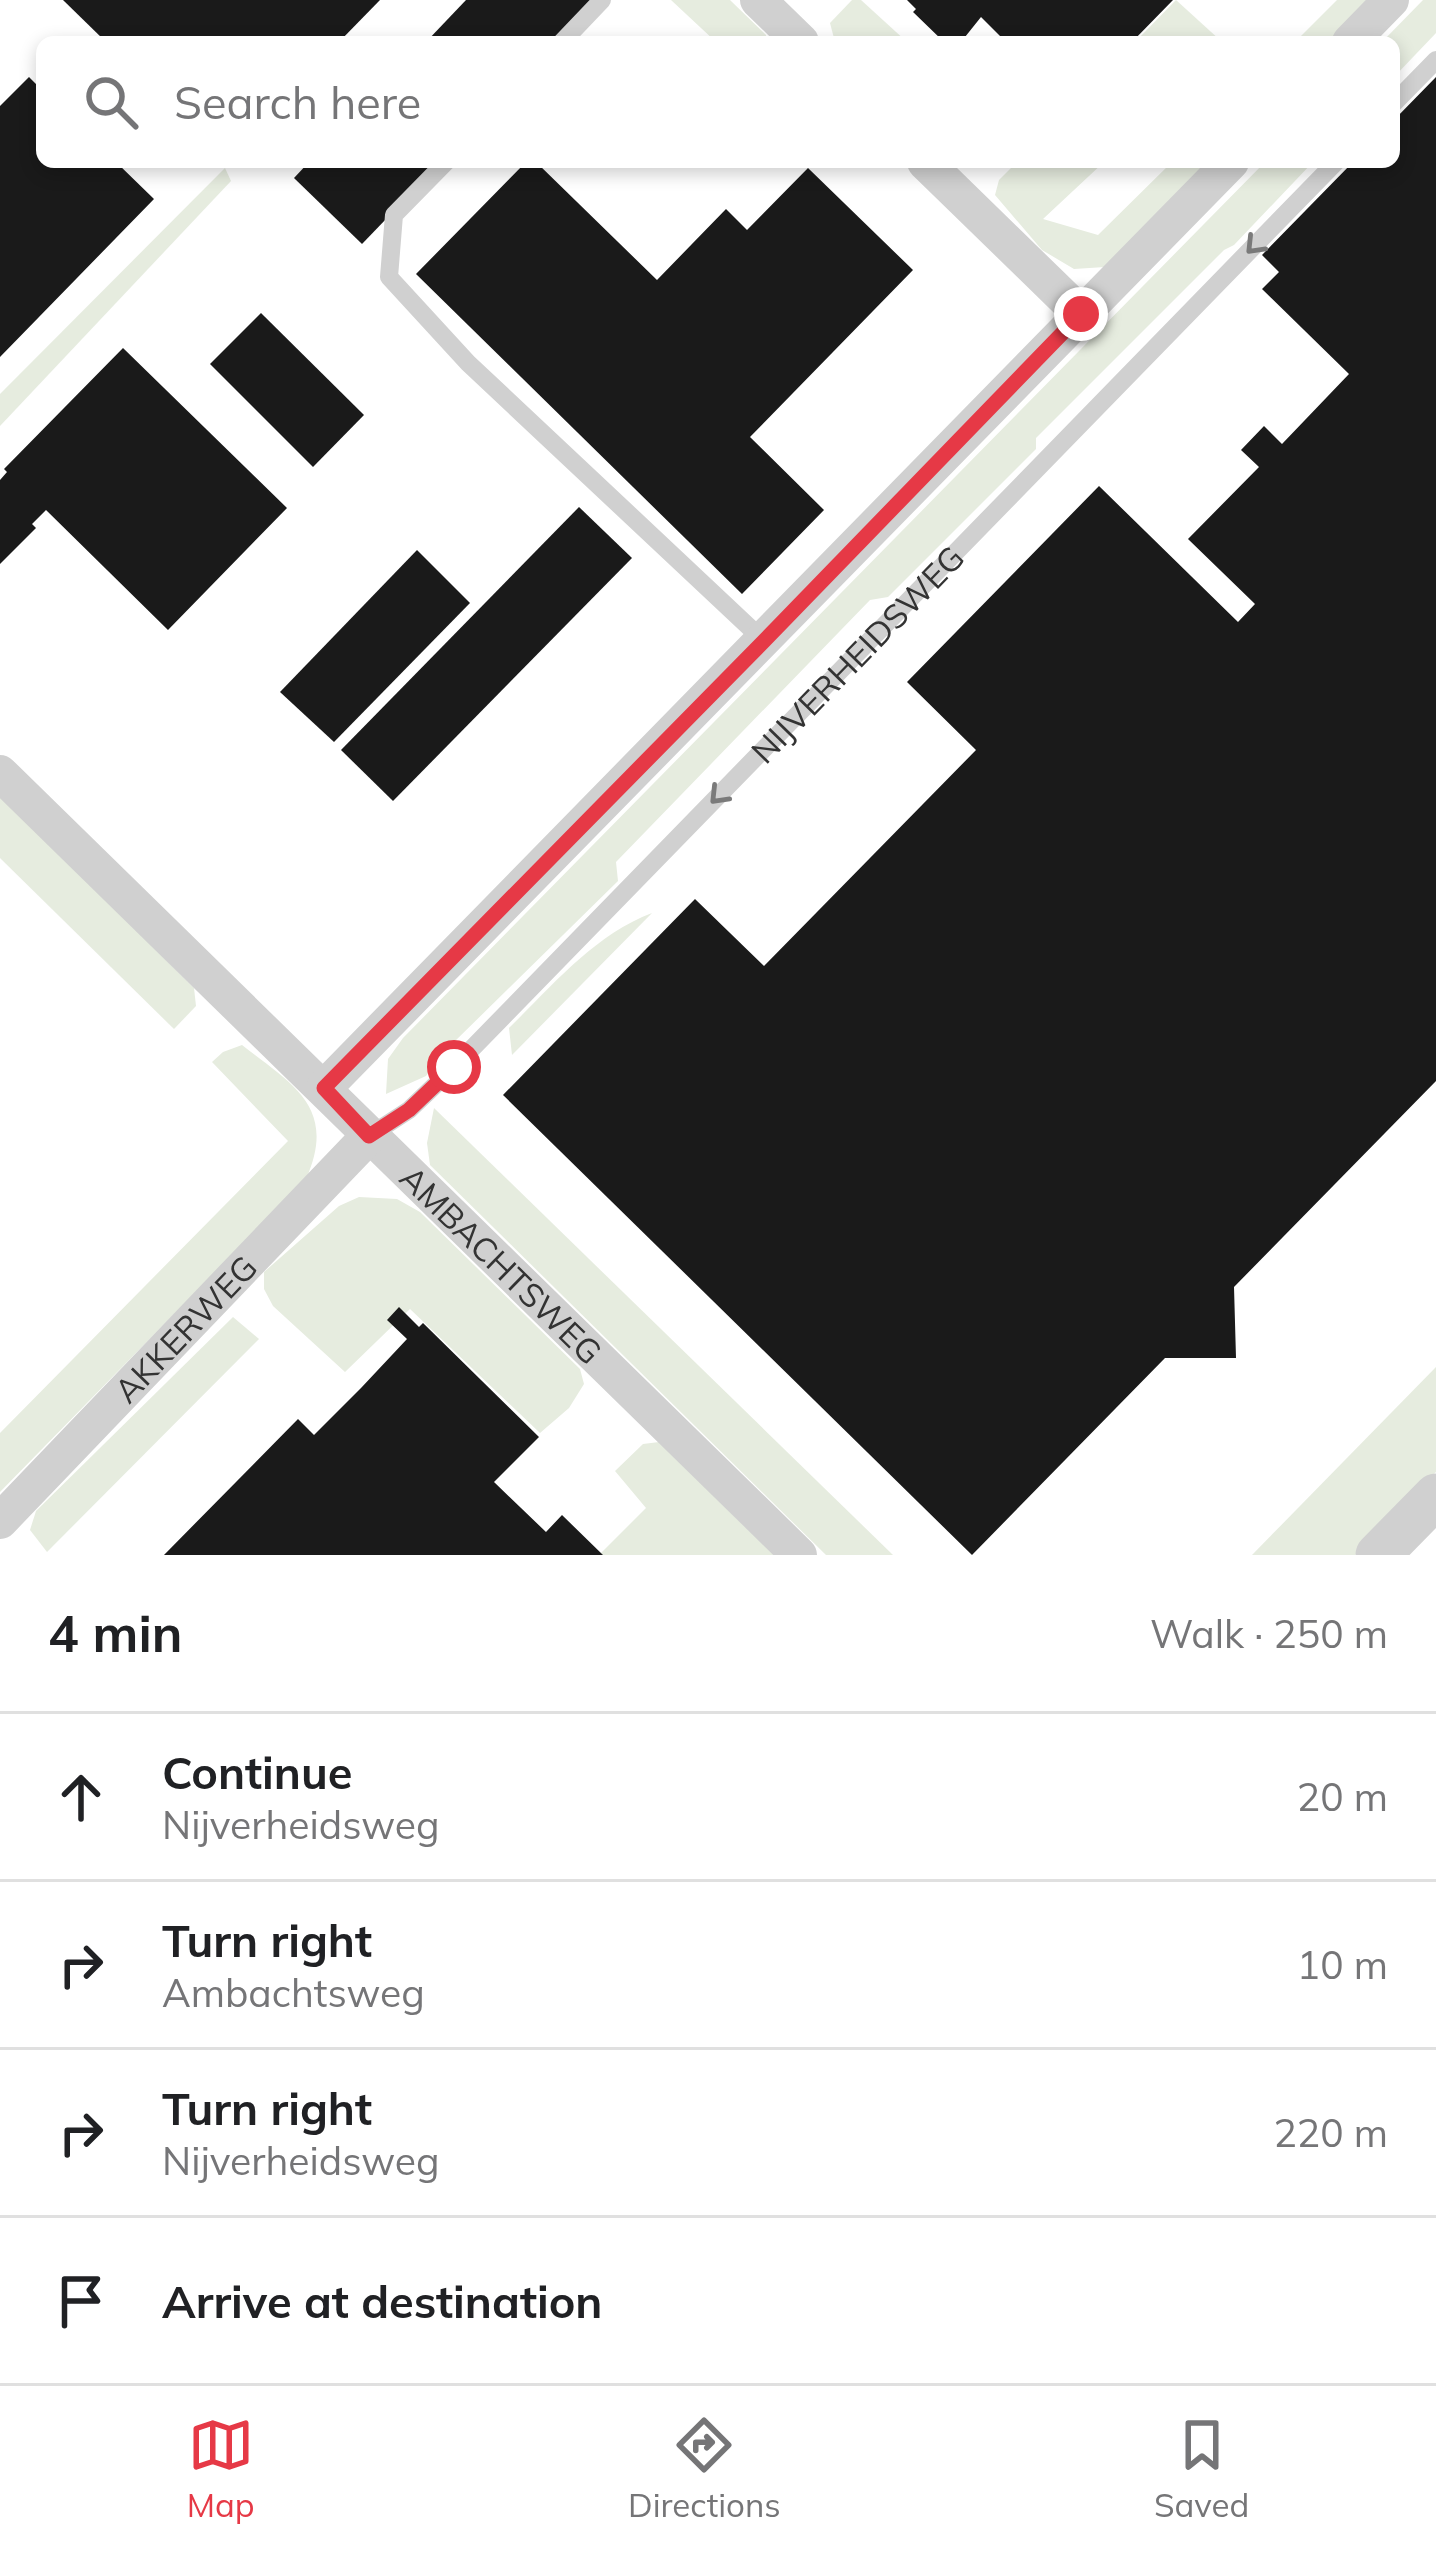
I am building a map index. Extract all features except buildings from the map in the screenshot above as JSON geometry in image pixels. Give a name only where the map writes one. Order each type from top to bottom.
[{"type":"street","points":[[758,0],[795,36]]},
{"type":"street","points":[[1356,36],[1391,0]]},
{"type":"street","points":[[931,168],[1081,314]]},
{"type":"street","points":[[324,1088],[1225,168]]},
{"type":"street","name":"AMBACHTSWEG","points":[[0,773],[799,1555]]},
{"type":"street","name":"AKKERWEG","points":[[0,1521],[369,1136]]},
{"type":"street","points":[[1378,1555],[1436,1496]]},
{"type":"lane","points":[[568,36],[602,0]]},
{"type":"lane","points":[[1400,97],[1436,60]]},
{"type":"lane","points":[[440,168],[394,215],[389,277],[468,363],[764,641]]},
{"type":"lane","name":"NIJVERHEIDSWEG","points":[[369,1136],[409,1110],[454,1067],[1330,168]]},
{"type":"shaded area","points":[[671,0],[730,0],[766,36],[710,36]]},
{"type":"shaded area","points":[[852,0],[861,0],[900,36],[833,36],[830,23]]},
{"type":"shaded area","points":[[1176,0],[1216,36],[1141,36]]},
{"type":"shaded area","points":[[1337,0],[1372,0],[1337,36],[1301,36]]},
{"type":"shaded area","points":[[1423,0],[1436,0],[1436,33],[1400,71],[1400,36],[1388,36]]},
{"type":"shaded area","points":[[225,168],[231,181],[0,426],[0,394]]},
{"type":"shaded area","points":[[1011,168],[1098,168],[1043,219],[1098,235],[1166,168],[1205,168],[1105,267],[1074,269],[1042,250],[995,195],[999,180]]},
{"type":"shaded area","points":[[1259,168],[1307,168],[1036,438],[1036,449],[888,597],[870,600],[616,862],[618,881],[451,1045],[426,1076],[386,1094],[388,1059],[403,1038]]},
{"type":"shaded area","points":[[0,795],[194,988],[196,1006],[174,1029],[0,858]]},
{"type":"shaded area","points":[[652,913],[512,1055],[509,1028],[593,948]]},
{"type":"shaded area","points":[[242,1045],[293,1086],[313,1115],[317,1133],[306,1179],[0,1492],[0,1433],[288,1141],[212,1062]]},
{"type":"shaded area","points":[[434,1108],[893,1555],[826,1555],[430,1165],[427,1143]]},
{"type":"shaded area","points":[[359,1197],[397,1199],[420,1212],[580,1369],[584,1384],[569,1408],[540,1433],[410,1309],[345,1372],[273,1306],[264,1289],[264,1272],[339,1206]]},
{"type":"shaded area","points":[[233,1317],[259,1339],[47,1552],[30,1530],[36,1511]]},
{"type":"shaded area","points":[[1436,1367],[1436,1472],[1355,1555],[1252,1555]]},
{"type":"shaded area","points":[[659,1442],[774,1555],[599,1555],[646,1508],[615,1471],[643,1444]]},
{"type":"route","points":[[454,1067],[409,1110],[369,1136],[324,1088],[1081,314]]}]
